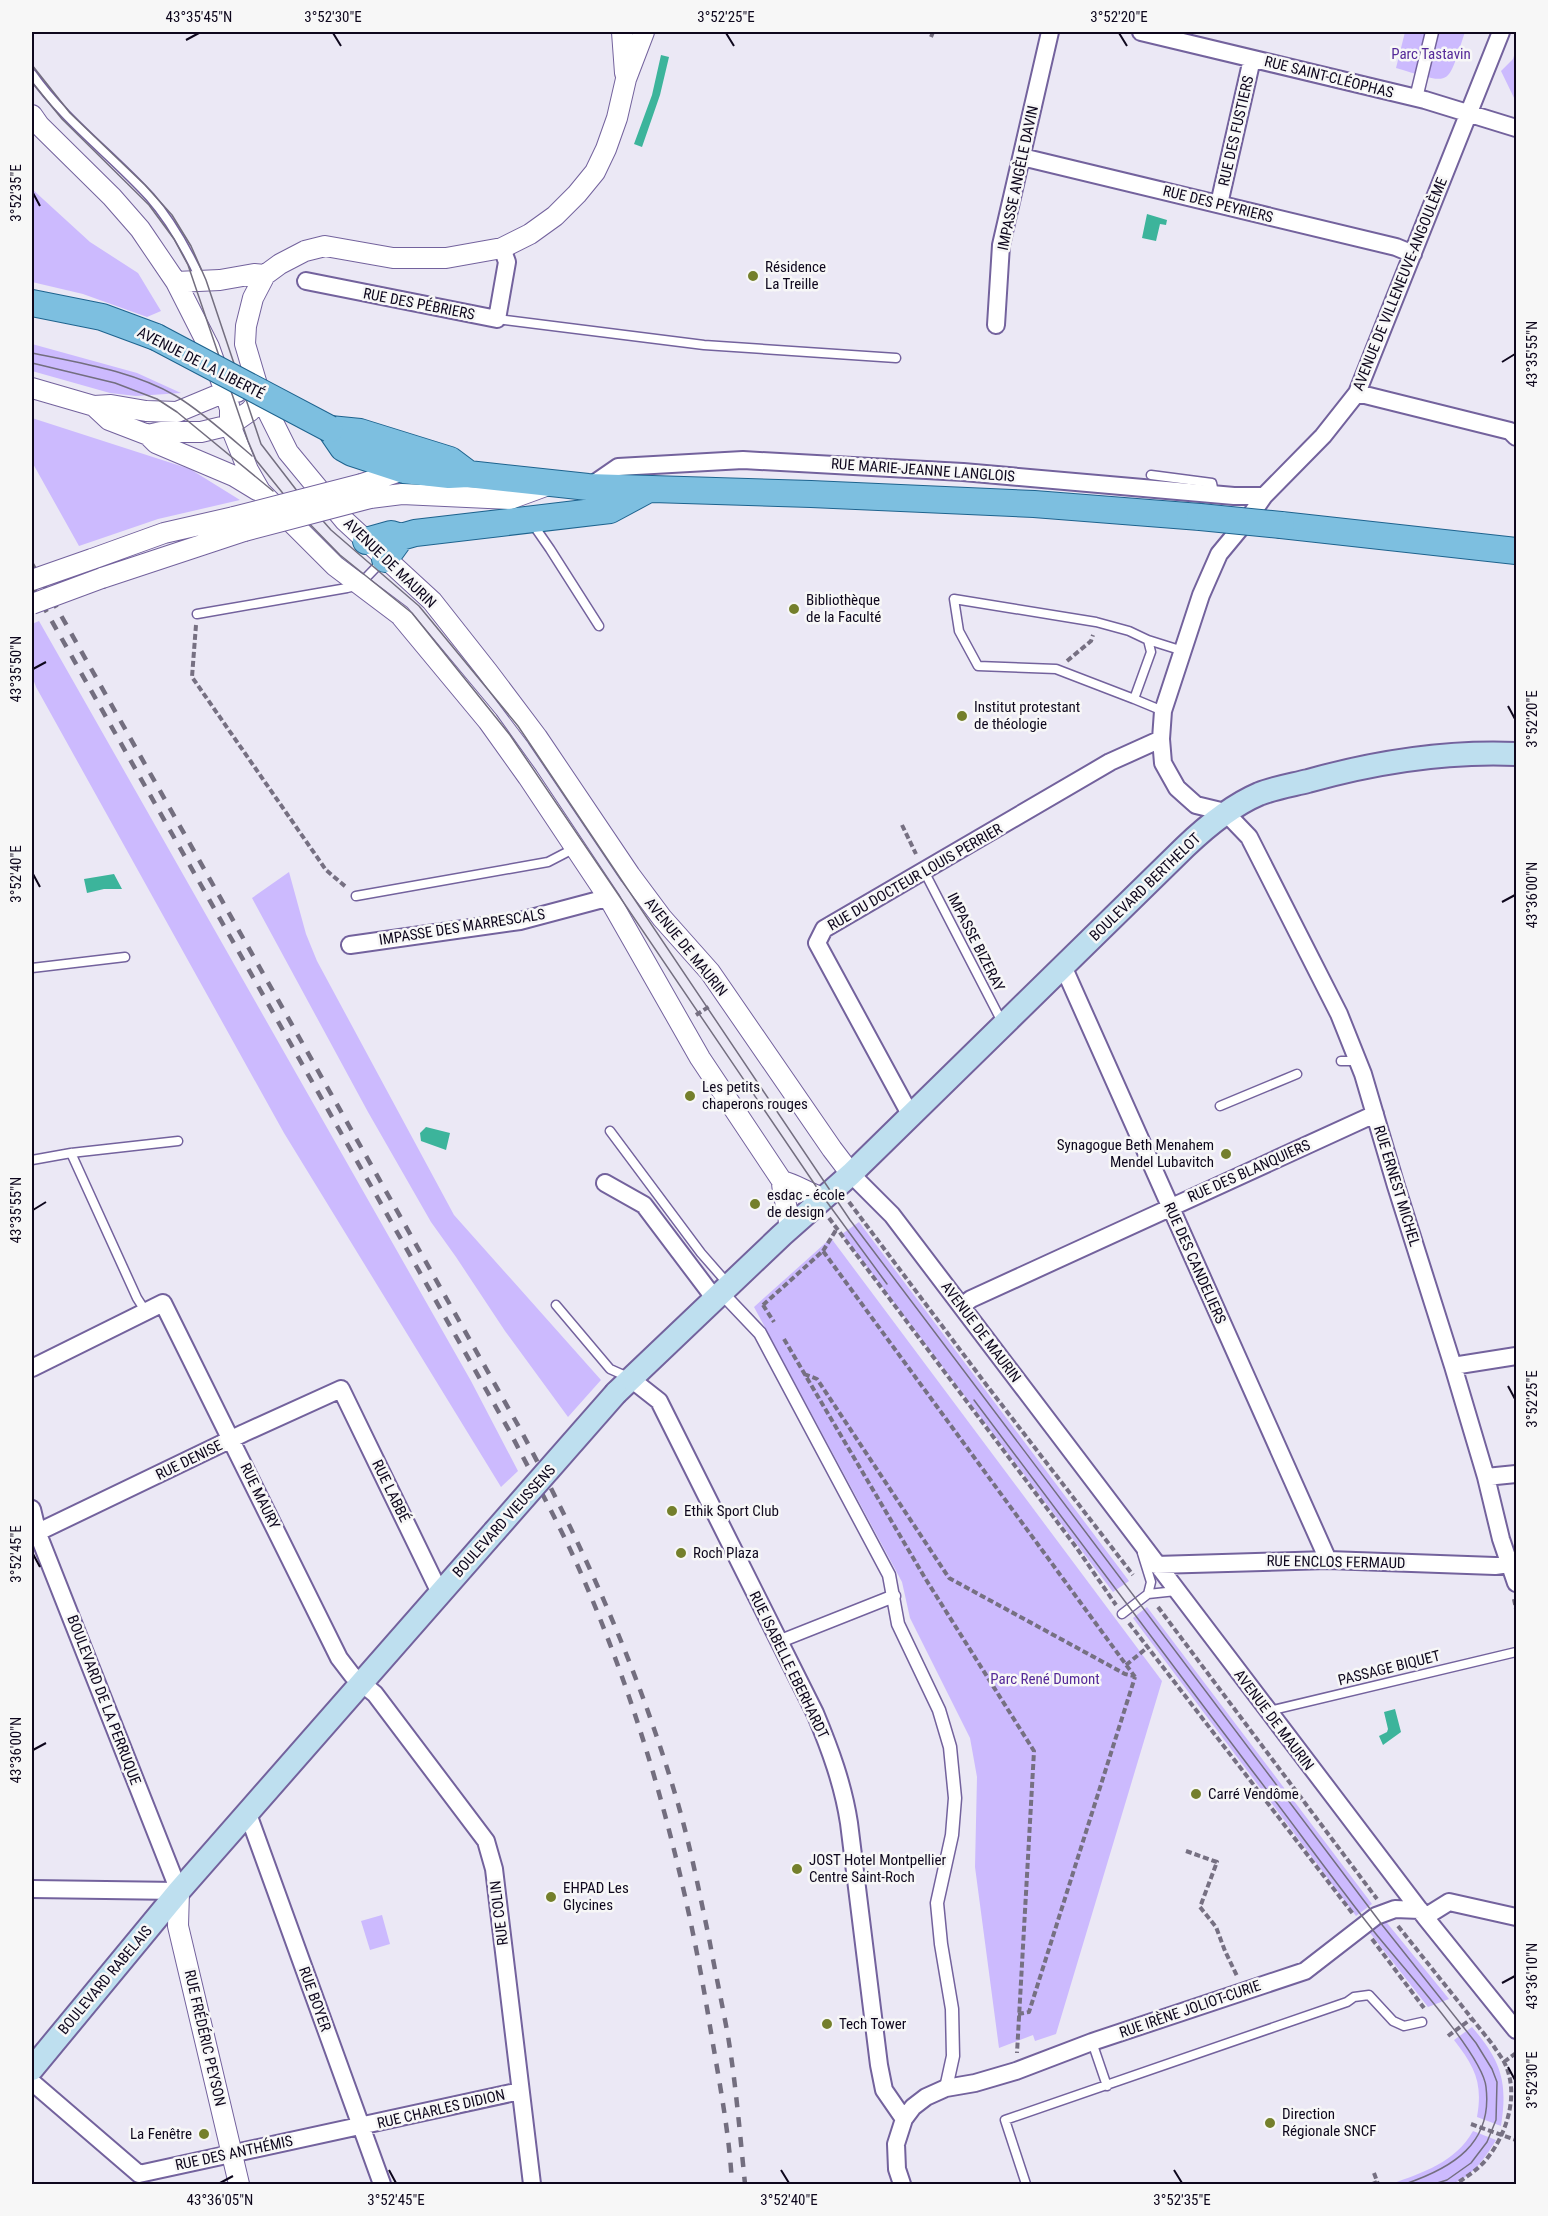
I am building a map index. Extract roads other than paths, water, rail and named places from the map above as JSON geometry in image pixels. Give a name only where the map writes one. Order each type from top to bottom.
[{"type":"main road","name":"AVENUE DE LA LIBERTÉ","points":[[32,303],[102,316],[156,337],[330,429],[360,432],[459,467],[553,483],[588,487],[1022,504],[1200,517],[1516,551]]},
{"type":"main road","name":"AVENUE DE LA LIBERTÉ","points":[[330,429],[342,448],[404,470],[449,475],[459,467]]},
{"type":"main road","points":[[366,541],[391,534],[401,537],[415,533],[610,510],[649,489]]},
{"type":"main road","points":[[385,559],[401,537]]},
{"type":"main road","name":"BOULEVARD BERTHELOT","points":[[851,1174],[1185,847],[1225,812],[1260,794],[1355,768],[1409,759],[1516,754]]},
{"type":"main road","name":"BOULEVARD VIEUSSENS","points":[[179,1891],[624,1386],[789,1228],[851,1174]]},
{"type":"main road","name":"BOULEVARD RABELAIS","points":[[32,2069],[179,1891]]},
{"type":"street","points":[[622,32],[626,79]]},
{"type":"street","points":[[176,282],[220,280],[254,274],[265,275],[305,251],[325,246],[393,258],[446,258],[502,248],[530,234],[555,216],[595,172],[606,149],[626,79],[644,32]]},
{"type":"street","name":"IMPASSE ANGÈLE DAVIN","points":[[996,325],[1001,245],[1050,32]]},
{"type":"street","name":"RUE SAINT-CLÉOPHAS","points":[[1141,32],[1416,98],[1516,128]]},
{"type":"street","points":[[1416,98],[1432,32]]},
{"type":"street","name":"AVENUE DE VILLENEUVE-ANGOULÈME","points":[[1225,812],[1196,805],[1177,788],[1163,764],[1161,739],[1163,711],[1201,595],[1219,554],[1248,519],[1264,495],[1323,436],[1357,393],[1501,32]]},
{"type":"street","name":"RUE DES FUSTIERS","points":[[1219,204],[1252,59]]},
{"type":"street","name":"AVENUE DE MAURIN","points":[[32,115],[140,229],[176,282],[209,347],[230,409],[230,426],[248,470],[260,491],[335,566],[400,615],[488,721],[576,848],[610,900],[700,1058],[782,1181],[782,1189],[790,1214],[789,1228]]},
{"type":"street","name":"RUE DES PEYRIERS","points":[[1022,158],[1396,247],[1413,254]]},
{"type":"street","name":"RUE DES PÉBRIERS","points":[[306,281],[496,319],[507,262],[502,248]]},
{"type":"street","name":"AVENUE DE MAURIN","points":[[265,275],[253,298],[246,326],[245,344],[261,398],[288,453],[345,521],[432,601],[530,727],[630,875],[662,918],[710,972],[832,1149],[851,1174],[892,1215],[1423,1914],[1516,2030]]},
{"type":"street","points":[[32,388],[94,406],[111,405],[146,411],[177,412],[225,392],[245,392],[261,398],[250,411],[230,426],[201,432],[148,435]]},
{"type":"street","points":[[1357,393],[1510,431],[1516,437]]},
{"type":"street","points":[[94,406],[109,420],[148,435],[156,443],[234,476],[260,491]]},
{"type":"street","name":"RUE MARIE-JEANNE LANGLOIS","points":[[588,487],[618,467],[743,460],[963,472],[1234,496],[1264,495]]},
{"type":"street","points":[[32,604],[239,524],[366,491],[404,470]]},
{"type":"street","points":[[366,491],[510,499],[553,483]]},
{"type":"street","points":[[32,579],[164,533],[239,524]]},
{"type":"street","name":"RUE DU DOCTEUR LOUIS PERRIER","points":[[911,1116],[817,943],[824,930],[1110,762],[1161,739]]},
{"type":"street","name":"RUE ERNEST MICHEL","points":[[1225,812],[1249,837],[1339,1014],[1349,1061],[1375,1114],[1513,1563],[1516,1584]]},
{"type":"street","name":"IMPASSE DES MARRESCALS","points":[[350,945],[520,921],[599,900],[610,900]]},
{"type":"street","name":"RUE DES CANDELIERS","points":[[1063,966],[1328,1560]]},
{"type":"street","name":"RUE DES BLANQUIERS","points":[[962,1306],[981,1294],[1375,1114]]},
{"type":"street","points":[[782,1181],[792,1183],[822,1200]]},
{"type":"street","points":[[605,1184],[644,1205],[760,1333],[889,1575],[898,1624],[939,1710],[950,1747],[955,1798],[952,1835],[937,1903],[952,2009],[953,2056],[946,2088],[926,2097],[913,2107],[904,2119],[896,2144],[897,2169],[902,2184]]},
{"type":"street","name":"RUE MAURY","points":[[146,1312],[163,1303],[339,1658],[352,1675],[363,1683]]},
{"type":"street","points":[[32,1368],[146,1312]]},
{"type":"street","points":[[1453,1366],[1516,1356]]},
{"type":"street","name":"RUE ISABELLE EBERHARDT","points":[[624,1386],[659,1401],[815,1713],[842,1786],[849,1822],[884,2090],[904,2119]]},
{"type":"street","name":"RUE DENISE","points":[[35,1534],[342,1389]]},
{"type":"street","name":"RUE LABBÉ","points":[[342,1389],[440,1593]]},
{"type":"street","points":[[1486,1477],[1516,1474]]},
{"type":"street","name":"BOULEVARD DE LA PERRUQUE","points":[[32,1509],[35,1534],[179,1891]]},
{"type":"street","name":"RUE ENCLOS FERMAUD","points":[[1156,1565],[1328,1560],[1495,1566],[1513,1563]]},
{"type":"street","points":[[778,1642],[894,1596]]},
{"type":"street","name":"RUE COLIN","points":[[363,1683],[375,1694],[486,1841],[494,1869],[532,2184]]},
{"type":"street","name":"RUE BOYER","points":[[248,1814],[382,2184]]},
{"type":"street","points":[[32,1889],[179,1891]]},
{"type":"street","name":"RUE FRÉDÉRIC PEYSON","points":[[179,1891],[178,1926],[239,2184]]},
{"type":"street","points":[[1423,1914],[1449,1902],[1516,1917]]},
{"type":"street","name":"RUE IRÈNE JOLIOT-CURIE","points":[[946,2088],[1016,2071],[1305,1971],[1376,1916],[1395,1909],[1423,1914]]},
{"type":"street","name":"RUE DES ANTHÉMIS","points":[[32,2082],[138,2179],[232,2152],[361,2126]]},
{"type":"street","name":"RUE CHARLES DIDION","points":[[361,2126],[520,2091]]},
{"type":"lane","points":[[32,74],[65,115],[149,196],[175,229],[201,280]]},
{"type":"lane","points":[[496,319],[704,345],[897,358]]},
{"type":"lane","points":[[1151,475],[1212,483],[1214,493]]},
{"type":"lane","points":[[529,519],[599,626]]},
{"type":"lane","points":[[197,614],[311,596],[359,585],[385,559]]},
{"type":"lane","points":[[1163,711],[1056,669],[978,666],[959,631],[954,599],[1096,622],[1130,631],[1148,640],[1183,651]]},
{"type":"lane","points":[[1134,699],[1151,652],[1148,640]]},
{"type":"lane","points":[[356,896],[548,862],[576,848]]},
{"type":"lane","name":"IMPASSE BIZERAY","points":[[924,871],[1004,1025]]},
{"type":"lane","points":[[32,968],[125,957]]},
{"type":"lane","points":[[1220,1106],[1297,1074]]},
{"type":"lane","points":[[610,1131],[701,1253],[722,1293]]},
{"type":"lane","points":[[32,1160],[71,1153],[178,1141]]},
{"type":"lane","points":[[71,1153],[137,1298],[146,1312]]},
{"type":"lane","points":[[556,1305],[624,1386]]},
{"type":"lane","points":[[1137,1539],[1149,1574],[1148,1594]]},
{"type":"lane","points":[[1122,1614],[1148,1594],[1176,1591]]},
{"type":"lane","name":"PASSAGE BIQUET","points":[[1269,1712],[1516,1652]]},
{"type":"lane","points":[[1026,2184],[1005,2120],[1365,1994],[1369,1995],[1393,2021],[1404,2026],[1422,2022]]},
{"type":"lane","points":[[1092,2043],[1107,2086]]},
{"type":"tram line","points":[[32,65],[70,113],[145,185],[172,215],[191,246],[206,280],[261,444],[301,496],[331,530],[419,606],[518,726],[850,1220],[1383,1926],[1476,2043],[1497,2082],[1496,2120],[1487,2142],[1471,2163],[1447,2180],[1434,2184]]},
{"type":"tram line","points":[[32,82],[62,119],[149,205],[174,239],[188,265],[256,460],[298,512],[340,555],[412,613],[510,735],[824,1198],[887,1284]]},
{"type":"tram line","points":[[32,353],[106,369],[159,387],[195,409],[252,456]]},
{"type":"tram line","points":[[32,363],[115,383],[157,399],[177,412],[273,491]]},
{"type":"tram line","points":[[974,1400],[1342,1890],[1437,2007],[1481,2072],[1486,2087],[1486,2107],[1483,2124],[1476,2139],[1453,2161],[1422,2178],[1405,2184]]},
{"type":"railway","points":[[32,564],[519,1427],[565,1517],[607,1608],[661,1748],[690,1850],[728,2036],[745,2184]]},
{"type":"railway","points":[[32,586],[510,1432],[576,1562],[620,1671],[672,1841],[708,2014],[725,2120],[732,2184]]},
{"type":"place","name":"Résidence La Treille","points":[[753,276]]},
{"type":"place","name":"Bibliothèque de la Faculté","points":[[794,609]]},
{"type":"place","name":"Institut protestant de théologie","points":[[962,716]]},
{"type":"place","name":"Les petits chaperons rouges","points":[[690,1096]]},
{"type":"place","name":"Synagogue Beth Menahem Mendel Lubavitch","points":[[1226,1154]]},
{"type":"place","name":"esdac - école de design","points":[[755,1204]]},
{"type":"place","name":"Ethik Sport Club","points":[[672,1511]]},
{"type":"place","name":"Roch Plaza","points":[[681,1553]]},
{"type":"place","name":"Carré Vendôme","points":[[1196,1794]]},
{"type":"place","name":"JOST Hotel Montpellier Centre Saint-Roch","points":[[797,1869]]},
{"type":"place","name":"EHPAD Les Glycines","points":[[551,1897]]},
{"type":"place","name":"Tech Tower","points":[[827,2024]]},
{"type":"place","name":"Direction Régionale SNCF","points":[[1270,2123]]},
{"type":"place","name":"La Fenêtre","points":[[204,2134]]},
{"type":"park label","name":"Parc Tastavin","points":[[1431,54]]},
{"type":"park label","name":"Parc René Dumont","points":[[1045,1679]]}]
